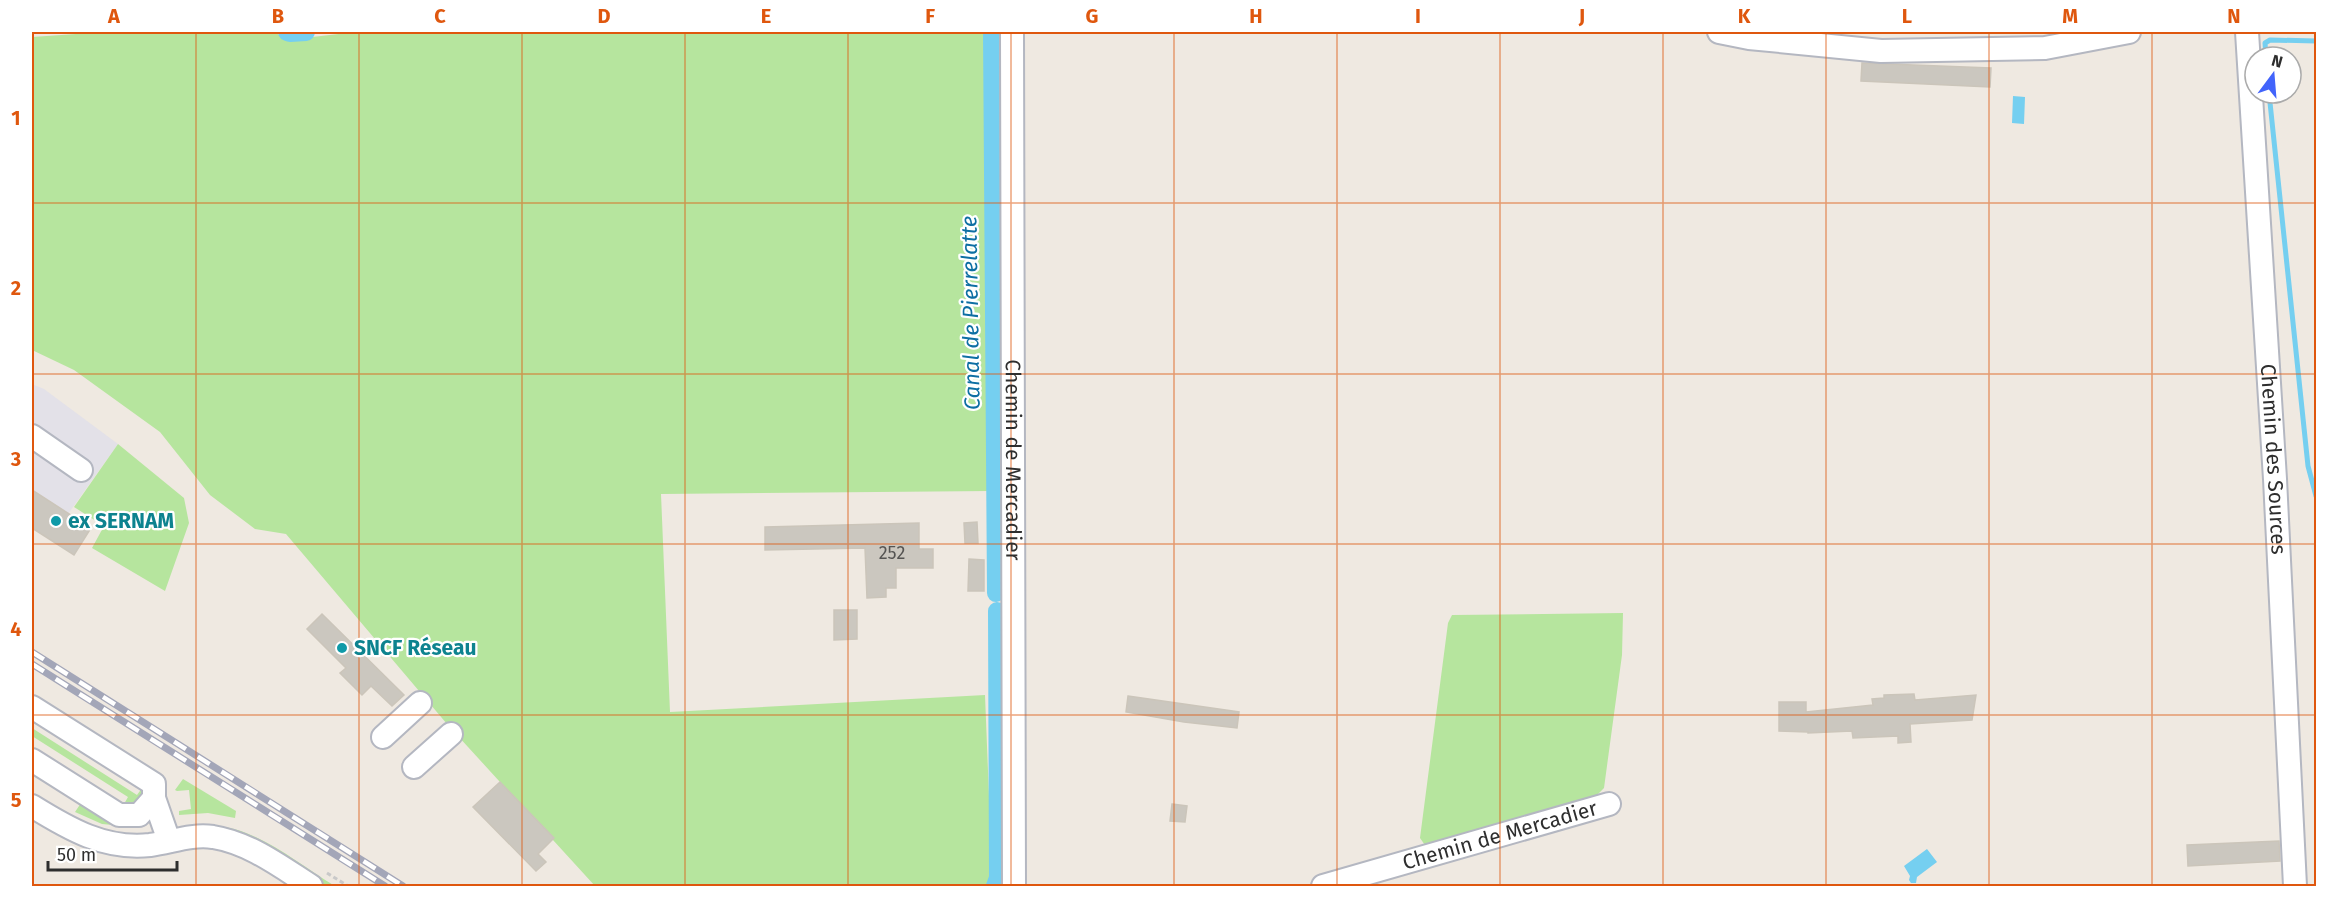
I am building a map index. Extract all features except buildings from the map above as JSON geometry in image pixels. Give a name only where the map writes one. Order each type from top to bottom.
[{"type":"street","name":"Chemin de Mercadier","points":[[1012,32],[1014,886]]},
{"type":"street","points":[[1719,32],[1749,38],[1881,51],[2045,48],[2130,32]]},
{"type":"street","name":"Chemin des Sources","points":[[2247,32],[2275,479],[2295,886]]},
{"type":"street","points":[[32,436],[81,470]]},
{"type":"street","points":[[383,737],[420,703]]},
{"type":"street","points":[[32,707],[154,784],[154,798],[169,841]]},
{"type":"street","points":[[414,767],[451,734]]},
{"type":"street","points":[[32,760],[118,815],[139,815],[154,798]]},
{"type":"street","name":"Chemin de Mercadier","points":[[1323,886],[1609,804]]},
{"type":"street","points":[[32,806],[82,835],[126,846],[196,835],[236,843],[269,859],[311,886]]},
{"type":"shaded area","points":[[32,384],[44,389],[118,444],[68,514],[32,490]]},
{"type":"green space","points":[[105,32],[275,32],[286,40],[356,32],[984,32],[991,491],[661,494],[670,712],[985,695],[992,872],[986,886],[595,886],[447,724],[286,534],[255,529],[210,495],[160,432],[74,370],[32,350],[32,37]]},
{"type":"green space","points":[[118,444],[184,498],[189,523],[165,591],[92,548],[104,526],[74,507]]},
{"type":"green space","points":[[1623,613],[1622,655],[1604,788],[1592,800],[1427,848],[1420,838],[1448,623],[1452,615]]},
{"type":"green space","points":[[32,728],[137,795],[142,788],[144,790],[137,802],[126,806],[124,804],[128,797],[32,736]]},
{"type":"green space","points":[[183,779],[236,811],[235,818],[208,813],[179,815],[179,811],[191,809],[189,790],[175,790]]},
{"type":"green space","points":[[83,800],[87,802],[84,807],[107,822],[110,818],[123,826],[102,824],[75,812]]},
{"type":"green space","points":[[185,825],[227,828],[254,836],[335,886],[327,886],[276,854],[185,830]]},
{"type":"water","points":[[2013,96],[2025,97],[2024,124],[2012,123]]},
{"type":"water","points":[[1927,849],[1937,862],[1917,877],[1916,883],[1911,883],[1904,866]]},
{"type":"waterway","name":"Canal de Pierrelatte","points":[[287,32],[306,32]]},
{"type":"waterway","name":"Canal de Pierrelatte","points":[[992,32],[996,593]]},
{"type":"waterway","points":[[2265,45],[2270,40],[2316,41]]},
{"type":"waterway","points":[[2270,105],[2308,466],[2316,496]]},
{"type":"waterway","name":"Canal de Pierrelatte","points":[[995,886],[998,878],[997,611]]},
{"type":"railway","points":[[32,652],[403,886]]},
{"type":"railway","points":[[32,664],[385,886]]},
{"type":"place","name":"ex SERNAM","points":[[56,521]]},
{"type":"place","name":"SNCF Réseau","points":[[342,648]]}]
